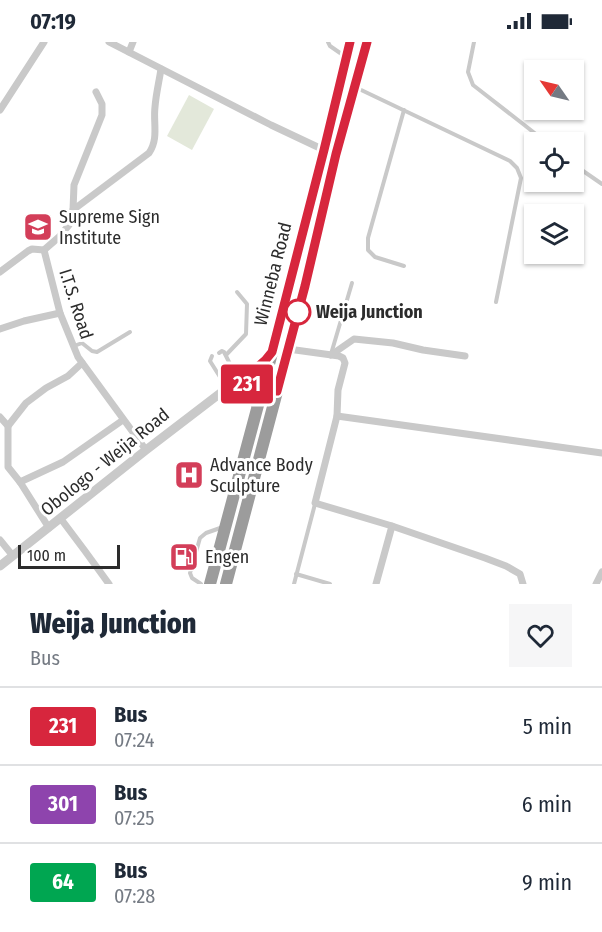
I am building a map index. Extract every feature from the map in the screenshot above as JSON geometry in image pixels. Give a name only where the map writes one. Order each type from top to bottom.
[{"type":"highway","name":"Winneba Road","points":[[210,584],[272,352],[350,42]]},
{"type":"highway","name":"Winneba Road","points":[[226,584],[305,286],[336,154],[367,42]]},
{"type":"highway","points":[[257,404],[250,394],[235,382],[261,366],[272,352]]},
{"type":"street","points":[[0,110],[44,42]]},
{"type":"street","points":[[109,42],[324,150]]},
{"type":"street","points":[[129,52],[133,42]]},
{"type":"street","points":[[73,210],[153,148],[155,106],[161,69]]},
{"type":"street","name":"I.T.S. Road","points":[[96,92],[102,104],[102,115],[74,185],[73,210],[69,225],[44,250],[60,313],[73,346],[82,363],[146,450]]},
{"type":"street","points":[[0,272],[28,251],[44,250]]},
{"type":"street","points":[[0,329],[60,313]]},
{"type":"street","points":[[331,355],[354,339],[393,343],[465,356]]},
{"type":"street","points":[[288,349],[339,356],[345,363],[338,390],[337,416],[315,503],[498,562],[520,574],[523,584]]},
{"type":"street","points":[[49,528],[8,467],[8,426],[26,403],[46,388],[68,376],[82,363]]},
{"type":"street","points":[[235,382],[264,382],[278,385]]},
{"type":"street","points":[[235,382],[246,384],[264,382]]},
{"type":"street","name":"Obologo - Weija Road","points":[[0,566],[235,382]]},
{"type":"street","points":[[337,416],[602,453]]},
{"type":"street","points":[[0,417],[8,426]]},
{"type":"street","points":[[20,482],[55,467],[123,420]]},
{"type":"street","points":[[61,519],[108,584]]},
{"type":"street","points":[[376,584],[392,526]]},
{"type":"street","points":[[0,540],[13,556]]},
{"type":"street","points":[[596,584],[602,572]]},
{"type":"lane","points":[[328,42],[346,57]]},
{"type":"lane","points":[[474,42],[468,72],[473,85],[533,132]]},
{"type":"lane","points":[[355,87],[510,161],[518,168],[521,178],[496,302]]},
{"type":"lane","points":[[404,110],[368,238],[368,249],[375,257],[404,266]]},
{"type":"lane","points":[[584,172],[602,184]]},
{"type":"lane","points":[[331,355],[352,283]]},
{"type":"lane","points":[[226,355],[246,334],[247,304],[237,292]]},
{"type":"lane","points":[[73,346],[82,344],[97,352],[130,332]]},
{"type":"lane","points":[[212,356],[210,361],[220,381],[235,382],[236,372],[226,355],[222,351],[219,353]]},
{"type":"lane","points":[[220,377],[233,370]]},
{"type":"lane","points":[[294,584],[315,503]]},
{"type":"lane","points":[[201,584],[192,578],[190,573],[200,538],[226,525]]},
{"type":"lane","points":[[296,574],[330,584]]},
{"type":"shaded area","points":[[189,95],[214,109],[192,150],[167,136]]},
{"type":"bus line","name":"231","points":[[350,42],[272,352],[261,366],[230,385],[250,385],[277,391],[305,286],[336,154],[367,42]]},
{"type":"place","name":"Supreme Sign Institute","points":[[38,227]]},
{"type":"place","name":"Weija Junction","points":[[298,312]]},
{"type":"place","name":"Advance Body Sculpture","points":[[189,475]]},
{"type":"place","name":"Engen","points":[[184,557]]}]
